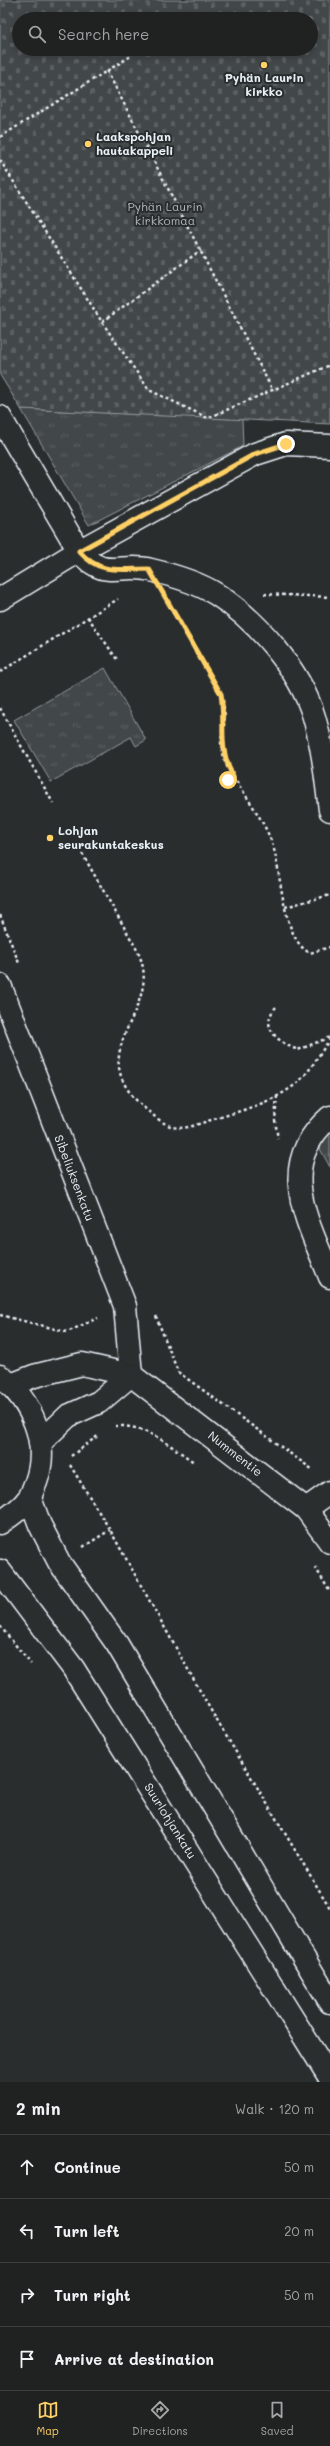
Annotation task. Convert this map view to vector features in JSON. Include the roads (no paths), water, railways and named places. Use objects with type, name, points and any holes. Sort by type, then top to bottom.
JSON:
[{"type":"main road","points":[[0,418],[79,551],[87,560],[100,568],[149,569],[179,578],[215,594],[250,620],[298,679],[314,716],[323,750],[330,810]]},
{"type":"main road","points":[[0,599],[79,551],[255,454],[286,444],[330,446]]},
{"type":"main road","name":"Sibeliuksenkatu","points":[[0,985],[125,1306],[131,1375]]},
{"type":"main road","points":[[330,1117],[316,1129],[304,1148],[299,1168],[304,1209],[330,1278]]},
{"type":"main road","name":"Nummentie","points":[[6,1380],[34,1376],[82,1364],[131,1375],[306,1509],[330,1542]]},
{"type":"main road","points":[[41,1442],[68,1416],[99,1402],[131,1375]]},
{"type":"main road","points":[[0,1523],[19,1510],[30,1498],[41,1468],[41,1442],[31,1411],[6,1380]]},
{"type":"main road","points":[[306,1509],[330,1492]]},
{"type":"main road","points":[[30,1498],[40,1525],[59,1562],[117,1644],[330,2002]]},
{"type":"main road","name":"Suurlohjankatu","points":[[0,1571],[73,1668],[330,2078]]},
{"type":"place","name":"Pyhän Laurin kirkko","points":[[264,65]]},
{"type":"place","name":"Laakspohjan hautakappeli","points":[[88,144]]},
{"type":"place","name":"Lohjan seurakuntakeskus","points":[[50,838]]},
{"type":"park label","name":"Pyhän Laurin kirkkomaa","points":[[165,214]]}]
